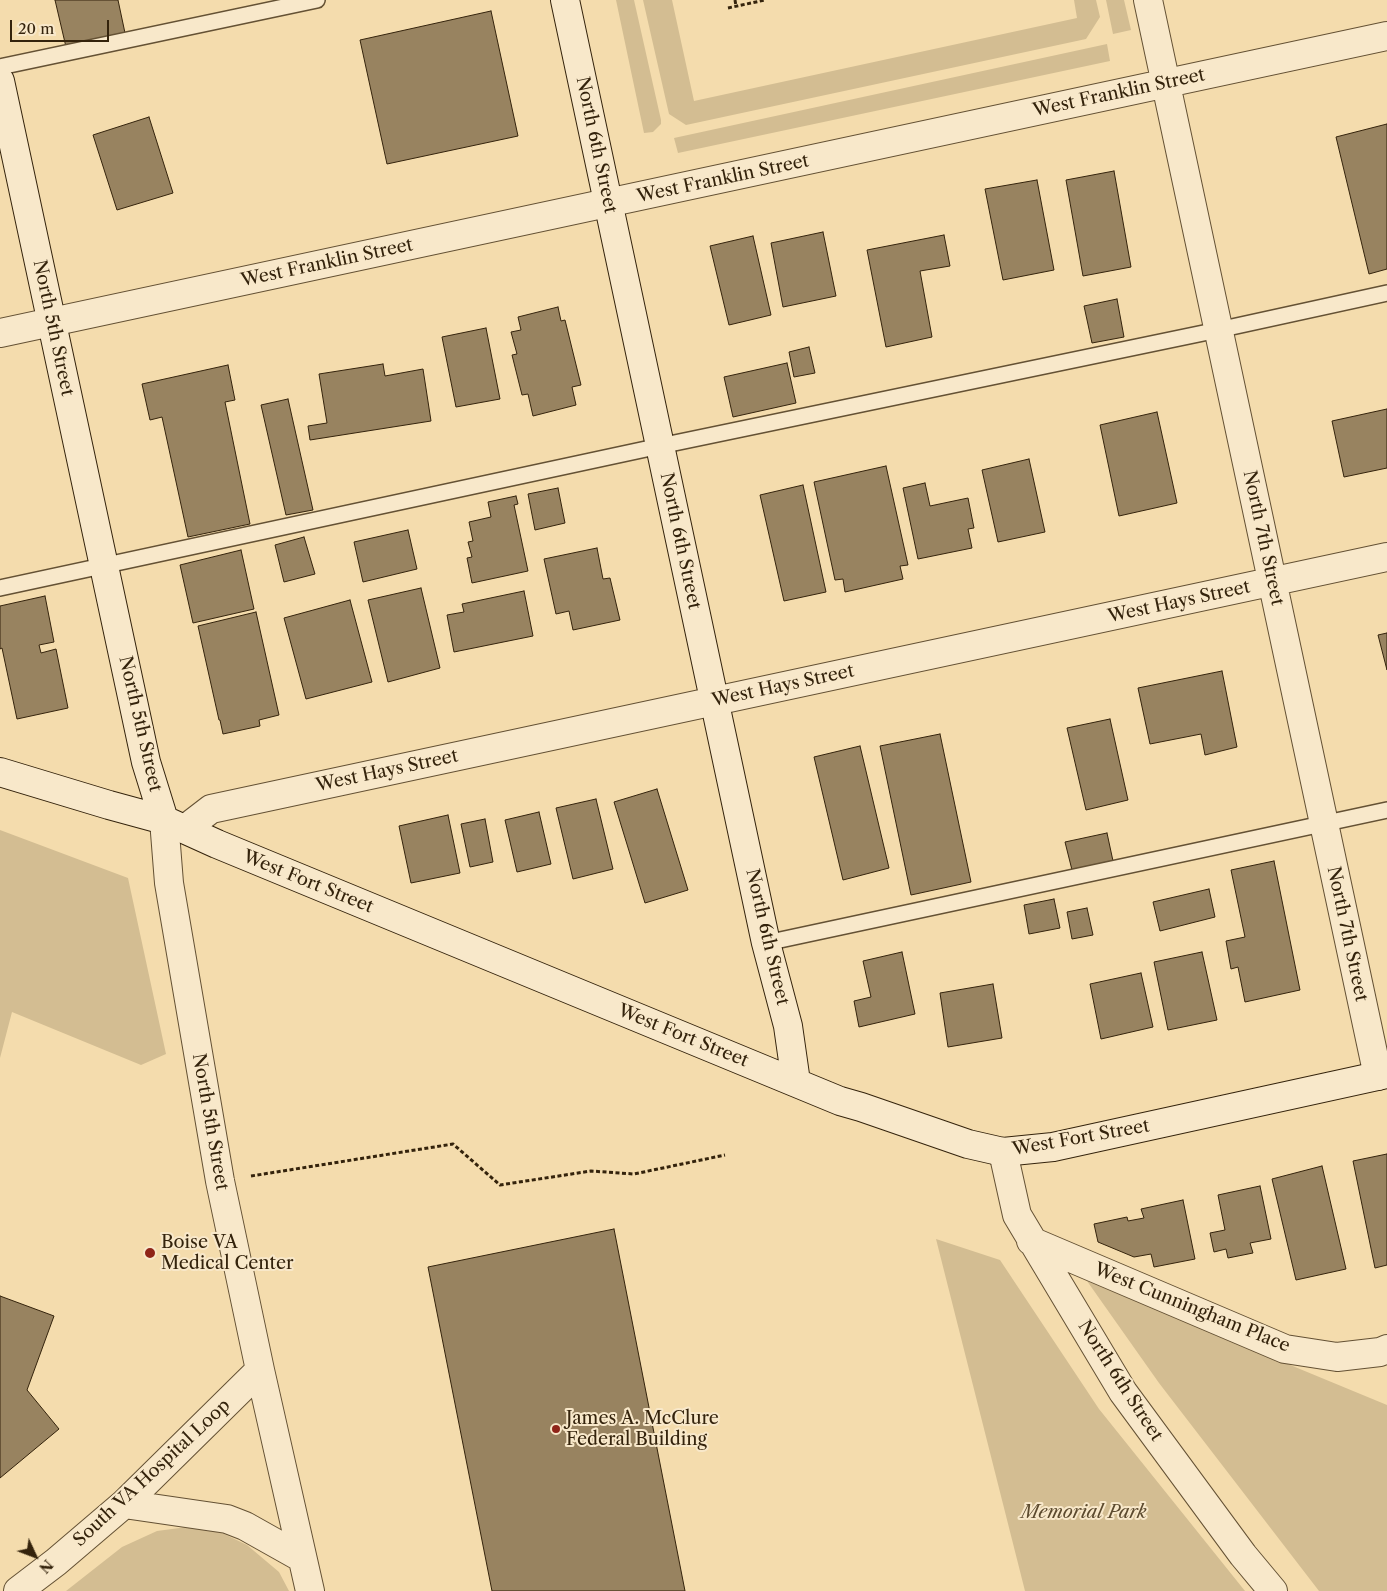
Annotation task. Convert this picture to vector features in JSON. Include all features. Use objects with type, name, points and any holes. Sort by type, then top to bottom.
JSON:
[{"type":"street","name":"North 6th Street","points":[[565,0],[766,943],[788,1026],[796,1082]]},
{"type":"street","name":"North 7th Street","points":[[1148,0],[1324,824],[1382,1076]]},
{"type":"street","name":"West Franklin Street","points":[[0,333],[1387,36]]},
{"type":"street","name":"North 5th Street","points":[[0,81],[146,762],[174,825],[169,883],[220,1181],[310,1591]]},
{"type":"street","name":"West Hays Street","points":[[174,825],[212,809],[1387,557]]},
{"type":"street","name":"West Fort Street","points":[[0,772],[174,825],[840,1101],[968,1144],[1003,1152],[1053,1147],[1382,1076]]},
{"type":"street","name":"North 6th Street","points":[[1003,1152],[1017,1214],[1031,1241],[1123,1392],[1243,1555],[1273,1591]]},
{"type":"street","name":"West Cunningham Place","points":[[1031,1241],[1285,1349],[1337,1357],[1380,1352],[1387,1349]]},
{"type":"street","name":"South VA Hospital Loop","points":[[18,1591],[56,1562],[124,1504],[260,1370]]},
{"type":"street","points":[[124,1504],[227,1518],[302,1558]]},
{"type":"lane","points":[[0,67],[317,0]]},
{"type":"lane","points":[[0,588],[660,446],[1387,293]]},
{"type":"lane","points":[[766,943],[1387,810]]},
{"type":"path","points":[[735,0],[736,6]]},
{"type":"path","points":[[728,8],[765,0]]},
{"type":"path","points":[[250,1177],[453,1144],[500,1185],[591,1171],[634,1174],[725,1155]]},
{"type":"green space","points":[[616,0],[634,0],[661,120],[661,124],[653,132],[644,133]]},
{"type":"green space","points":[[643,0],[672,0],[694,101],[1077,18],[1074,0],[1096,0],[1100,17],[1086,39],[686,125],[669,114]]},
{"type":"green space","points":[[1106,0],[1124,0],[1131,30],[1113,34]]},
{"type":"green space","points":[[1107,44],[1110,61],[678,153],[674,138]]},
{"type":"green space","points":[[0,830],[128,878],[166,1054],[141,1065],[12,1012],[0,1058]]},
{"type":"green space","name":"Memorial Park","points":[[936,1239],[1000,1260],[1099,1409],[1245,1591],[1025,1591]]},
{"type":"green space","points":[[1087,1281],[1387,1405],[1387,1591],[1319,1591],[1159,1383]]},
{"type":"green space","points":[[187,1527],[222,1533],[247,1545],[279,1572],[289,1591],[66,1591],[122,1547],[157,1531]]},
{"type":"building","points":[[55,0],[118,0],[125,33],[66,47]]},
{"type":"building","points":[[491,11],[518,136],[387,164],[360,40]]},
{"type":"building","points":[[149,117],[173,193],[117,210],[93,135]]},
{"type":"building","points":[[1387,124],[1387,269],[1369,274],[1336,137]]},
{"type":"building","points":[[1114,171],[1131,267],[1083,276],[1066,180]]},
{"type":"building","points":[[1037,180],[1054,270],[1003,280],[985,189]]},
{"type":"building","points":[[823,232],[836,296],[783,307],[771,243]]},
{"type":"building","points":[[944,235],[950,266],[920,271],[932,337],[886,347],[867,250]]},
{"type":"building","points":[[753,236],[771,315],[729,325],[710,246]]},
{"type":"building","points":[[1117,299],[1124,337],[1092,343],[1084,306]]},
{"type":"building","points":[[558,307],[561,321],[565,320],[581,385],[572,387],[576,405],[533,416],[528,394],[522,395],[512,355],[517,354],[511,332],[521,330],[518,317]]},
{"type":"building","points":[[486,328],[500,399],[456,407],[442,337]]},
{"type":"building","points":[[809,347],[815,373],[794,377],[789,352]]},
{"type":"building","points":[[787,363],[796,403],[733,417],[724,377]]},
{"type":"building","points":[[383,364],[385,376],[423,369],[431,421],[310,440],[308,426],[327,423],[319,374]]},
{"type":"building","points":[[228,365],[235,400],[225,402],[250,524],[188,537],[162,417],[150,420],[142,384]]},
{"type":"building","points":[[288,399],[313,510],[286,515],[261,405]]},
{"type":"building","points":[[1387,409],[1387,468],[1344,477],[1332,421]]},
{"type":"building","points":[[1157,412],[1177,503],[1119,516],[1100,425]]},
{"type":"building","points":[[1029,459],[1045,532],[998,542],[982,470]]},
{"type":"building","points":[[886,466],[908,565],[900,566],[903,579],[845,592],[843,579],[835,580],[814,482]]},
{"type":"building","points":[[925,483],[930,506],[968,498],[974,528],[968,529],[972,548],[918,559],[903,488]]},
{"type":"building","points":[[803,485],[826,592],[784,601],[760,495]]},
{"type":"building","points":[[558,488],[565,523],[535,530],[528,494]]},
{"type":"building","points":[[516,496],[518,504],[514,505],[528,571],[472,583],[467,558],[472,557],[468,542],[473,541],[469,522],[491,517],[488,502]]},
{"type":"building","points":[[408,530],[417,569],[363,582],[354,542]]},
{"type":"building","points":[[304,537],[315,574],[284,582],[275,545]]},
{"type":"building","points":[[597,548],[603,579],[610,578],[620,620],[573,630],[569,611],[556,614],[544,559]]},
{"type":"building","points":[[241,550],[254,609],[193,623],[180,565]]},
{"type":"building","points":[[421,588],[440,668],[388,682],[368,600]]},
{"type":"building","points":[[524,591],[533,636],[454,652],[447,615],[464,612],[462,604]]},
{"type":"building","points":[[45,596],[54,642],[39,645],[41,653],[56,649],[68,708],[17,719],[2,648],[0,649],[0,606]]},
{"type":"building","points":[[350,600],[372,682],[306,699],[284,618]]},
{"type":"building","points":[[256,612],[279,715],[259,720],[260,726],[223,734],[198,626]]},
{"type":"building","points":[[1387,633],[1387,670],[1378,635]]},
{"type":"building","points":[[1222,671],[1237,747],[1205,755],[1201,734],[1150,744],[1138,688]]},
{"type":"building","points":[[1110,719],[1128,800],[1086,810],[1067,728]]},
{"type":"building","points":[[940,734],[971,882],[911,895],[880,746]]},
{"type":"building","points":[[860,746],[889,868],[843,880],[814,757]]},
{"type":"building","points":[[657,789],[688,890],[645,903],[614,802]]},
{"type":"building","points":[[596,799],[613,869],[573,879],[556,808]]},
{"type":"building","points":[[539,812],[551,864],[517,872],[505,820]]},
{"type":"building","points":[[448,815],[460,873],[411,883],[399,826]]},
{"type":"building","points":[[485,819],[493,862],[470,867],[461,824]]},
{"type":"building","points":[[1107,833],[1113,861],[1072,870],[1065,842]]},
{"type":"building","points":[[1274,861],[1300,990],[1245,1002],[1238,967],[1231,969],[1226,941],[1245,937],[1231,870]]},
{"type":"building","points":[[1209,889],[1215,917],[1160,931],[1153,902]]},
{"type":"building","points":[[1054,899],[1060,928],[1029,934],[1024,905]]},
{"type":"building","points":[[1087,908],[1093,935],[1072,939],[1067,912]]},
{"type":"building","points":[[902,952],[915,1014],[859,1027],[854,1001],[871,997],[863,961]]},
{"type":"building","points":[[1202,952],[1217,1020],[1168,1030],[1154,962]]},
{"type":"building","points":[[1141,973],[1153,1027],[1101,1039],[1090,984]]},
{"type":"building","points":[[993,984],[1002,1038],[948,1047],[940,993]]},
{"type":"building","points":[[1387,1154],[1387,1265],[1375,1268],[1353,1161]]},
{"type":"building","points":[[1322,1166],[1346,1269],[1296,1280],[1272,1179]]},
{"type":"building","points":[[1260,1186],[1271,1239],[1250,1243],[1253,1253],[1228,1258],[1226,1249],[1214,1252],[1210,1233],[1225,1230],[1218,1195]]},
{"type":"building","points":[[1183,1200],[1195,1259],[1154,1267],[1151,1254],[1134,1257],[1098,1242],[1094,1224],[1127,1217],[1128,1221],[1144,1218],[1141,1209]]},
{"type":"building","name":"James A. McClure Federal Building","points":[[614,1229],[685,1591],[492,1591],[428,1267]]},
{"type":"building","points":[[0,1296],[54,1316],[27,1390],[59,1429],[0,1478]]},
{"type":"place","name":"Boise VA Medical Center","points":[[150,1253]]},
{"type":"place","name":"James A. McClure Federal Building","points":[[556,1429]]}]
